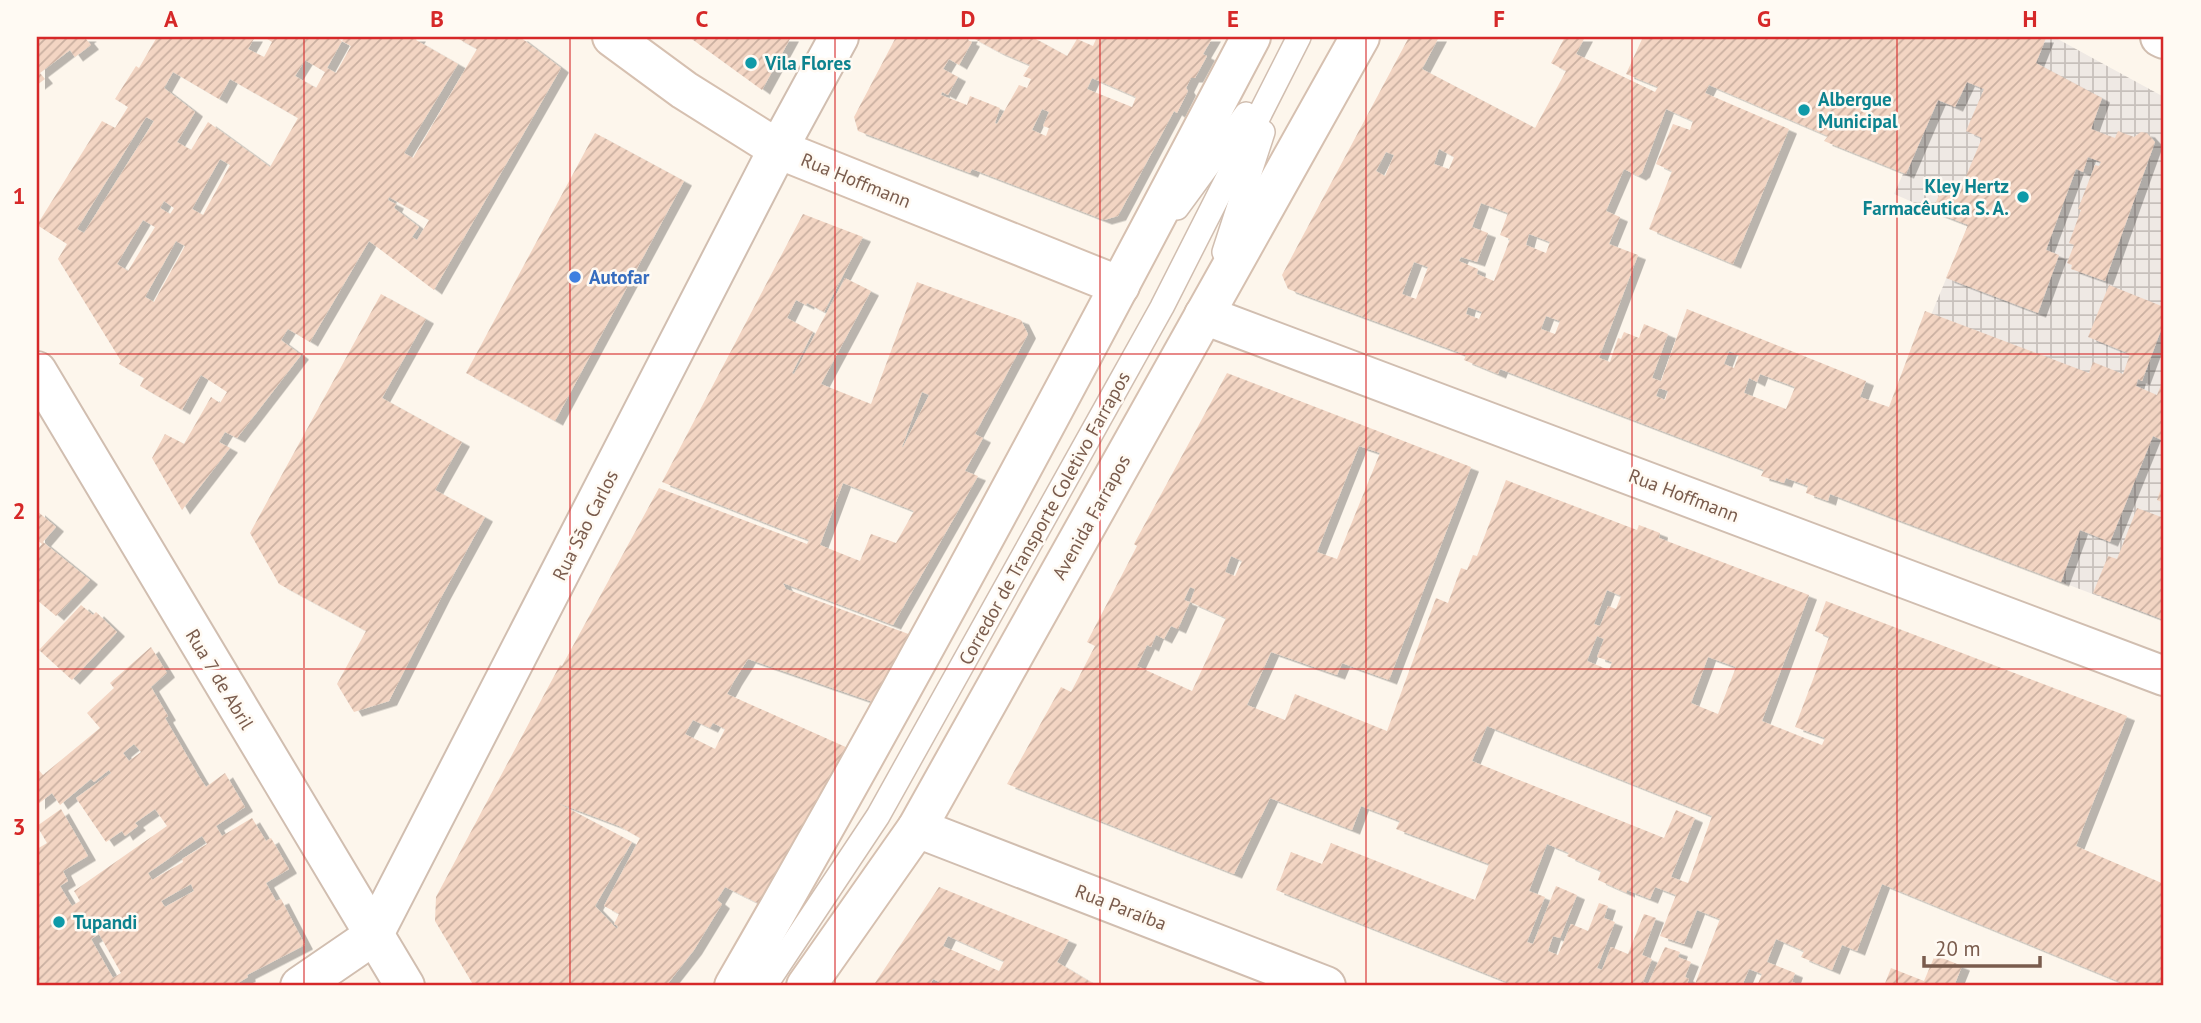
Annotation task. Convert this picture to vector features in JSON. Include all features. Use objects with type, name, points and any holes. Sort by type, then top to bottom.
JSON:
[{"type":"street","name":"Rua Hoffmann","points":[[612,37],[684,90],[778,149],[1120,286]]},
{"type":"street","name":"Rua São Carlos","points":[[300,986],[373,936],[778,149],[839,37]]},
{"type":"street","points":[[733,986],[842,800],[1120,286],[1251,37]]},
{"type":"street","name":"Avenida Farrapos","points":[[806,986],[917,828],[1360,37]]},
{"type":"street","name":"Rua Hoffmann","points":[[1204,315],[2164,676]]},
{"type":"street","name":"Rua 7 de Abril","points":[[37,371],[405,986]]},
{"type":"street","name":"Rua Paraíba","points":[[917,828],[1326,986]]},
{"type":"lane","name":"Corredor de Transporte Coletivo Farrapos","points":[[765,986],[891,791],[1162,307],[1299,37]]},
{"type":"lane","points":[[1120,286],[1285,61]]},
{"type":"lane","points":[[1204,315],[1285,61]]},
{"type":"shaded area","name":"Kley Hertz Farmacêutica S. A.","points":[[1965,37],[2054,37],[2164,97],[2164,621],[1853,503],[1968,226],[1894,194]]},
{"type":"building","points":[[37,37],[89,37],[86,39],[91,45],[75,57],[70,50],[40,73],[45,79],[37,85]]},
{"type":"building","points":[[157,37],[255,37],[248,49],[264,57],[272,42],[264,37],[335,37],[342,41],[345,37],[418,37],[416,40],[458,64],[404,153],[413,158],[477,49],[455,37],[520,37],[561,68],[434,290],[369,241],[310,342],[288,329],[281,340],[301,355],[237,438],[225,432],[219,442],[230,448],[182,510],[152,458],[165,434],[184,444],[211,397],[220,403],[227,392],[201,375],[182,410],[140,386],[144,378],[119,364],[121,361],[58,259],[67,244],[37,225],[102,121],[115,128],[128,107],[115,99],[136,66],[139,68]],"holes":[[[342,41],[351,46],[336,73],[327,68]],[[305,60],[325,72],[316,88],[295,76]],[[173,72],[219,99],[230,79],[298,118],[270,167],[208,122],[191,150],[177,142],[195,112],[164,88]],[[146,117],[154,121],[84,233],[77,229]],[[220,159],[230,165],[203,215],[192,209]],[[389,197],[429,220],[417,240],[412,237],[419,227],[394,208],[396,204],[388,200]],[[164,201],[174,208],[170,214],[160,208]],[[143,220],[155,227],[128,271],[117,264]],[[176,241],[185,246],[154,302],[145,297]]]},
{"type":"building","name":"Vila Flores","points":[[689,37],[791,37],[762,90]]},
{"type":"building","points":[[896,37],[970,37],[968,40],[972,42],[959,65],[949,59],[943,69],[958,77],[948,95],[942,92],[941,95],[967,105],[970,96],[1000,108],[995,123],[997,124],[1019,85],[1027,88],[1031,79],[1023,76],[1030,65],[971,37],[1032,37],[1067,56],[1077,39],[1093,46],[1097,37],[1213,37],[1203,54],[1207,56],[1195,78],[1191,78],[1177,113],[1174,111],[1118,216],[1104,220],[972,169],[970,173],[858,131],[854,117]],"holes":[[[1092,78],[1136,97],[1132,107],[1087,89]],[[1042,109],[1049,112],[1043,126],[1049,128],[1046,136],[1032,130]]]},
{"type":"building","points":[[1409,37],[1439,37],[1422,69],[1535,128],[1566,71],[1551,63],[1565,37],[1585,37],[1576,54],[1655,92],[1658,87],[1626,74],[1643,37],[2046,38],[2036,63],[2102,98],[2091,129],[2115,138],[2118,131],[2134,137],[2141,132],[2147,133],[2155,142],[2105,281],[2071,269],[2072,265],[2067,263],[2074,245],[2069,243],[2081,210],[2078,209],[2095,165],[2099,166],[2101,162],[2088,157],[2083,172],[2076,169],[2046,250],[2059,255],[2038,313],[1946,278],[1968,225],[1932,211],[1943,186],[1959,193],[1982,138],[1966,131],[1984,89],[1967,82],[1955,107],[1938,100],[1906,174],[1824,141],[1828,136],[1709,85],[1705,93],[1789,129],[1733,264],[1649,229],[1672,171],[1656,164],[1673,124],[1690,130],[1693,121],[1666,109],[1642,173],[1638,176],[1624,169],[1606,211],[1620,217],[1609,244],[1638,255],[1599,358],[1610,362],[1618,338],[1621,339],[1624,332],[1639,338],[1644,324],[1668,334],[1652,378],[1661,381],[1687,309],[1866,381],[1860,397],[1889,407],[1925,311],[2089,373],[2093,362],[2123,374],[2130,354],[2088,337],[2109,285],[2164,307],[2164,322],[2142,381],[2138,379],[2136,386],[2157,395],[2164,377],[2164,441],[2153,436],[2110,542],[2080,530],[2061,582],[1830,494],[1828,501],[1806,493],[1808,486],[1786,478],[1784,483],[1761,476],[1764,470],[1500,369],[1498,374],[1464,360],[1466,355],[1288,289],[1282,275]],"holes":[[[1439,149],[1454,157],[1449,169],[1434,164]],[[1386,152],[1394,155],[1385,176],[1376,171]],[[1481,203],[1508,213],[1500,235],[1510,239],[1494,281],[1477,274],[1478,269],[1459,261],[1461,257],[1477,262],[1488,233],[1472,227]],[[1529,234],[1550,242],[1546,253],[1526,245]],[[1414,262],[1428,267],[1416,299],[1402,294]],[[1468,307],[1482,312],[1479,319],[1466,314]],[[1546,316],[1560,321],[1555,334],[1541,329]],[[1729,351],[1739,355],[1734,368],[1724,364]],[[1760,374],[1795,387],[1786,409],[1744,393],[1749,378],[1757,382]],[[1659,388],[1668,391],[1665,400],[1656,396]]]},
{"type":"building","name":"Autofar","points":[[595,133],[684,181],[555,421],[466,373]]},
{"type":"building","points":[[803,214],[863,237],[824,312],[796,300],[787,318],[813,332],[792,373],[794,374],[845,278],[871,291],[821,384],[871,404],[917,282],[1021,320],[1028,334],[975,434],[983,438],[965,471],[978,476],[893,625],[783,583],[786,589],[914,636],[873,702],[748,659],[727,694],[859,753],[768,908],[725,887],[717,900],[722,904],[694,950],[666,986],[474,986],[435,921],[436,897],[560,665],[562,666],[659,488],[807,544],[809,540],[662,482]],"holes":[[[922,392],[929,395],[903,447]],[[843,483],[914,511],[896,543],[871,534],[860,561],[820,545]],[[693,720],[710,728],[713,723],[725,729],[715,749],[685,734]],[[558,803],[619,826],[640,838],[604,906],[619,914],[614,924],[618,926],[617,929],[595,906],[632,842]]]},
{"type":"building","points":[[381,294],[426,319],[382,398],[462,442],[435,490],[485,517],[389,701],[354,712],[337,684],[366,631],[279,584],[250,533]]},
{"type":"building","points":[[1227,373],[1471,467],[1389,680],[1342,663],[1337,675],[1271,652],[1247,705],[1285,720],[1295,694],[1387,731],[1436,598],[1448,603],[1461,568],[1467,570],[1473,555],[1477,556],[1506,480],[1637,530],[1639,525],[1660,533],[1659,538],[1809,595],[1762,721],[1822,745],[1825,738],[1795,727],[1829,637],[1815,631],[1826,601],[2127,716],[2076,846],[2164,884],[2164,986],[2130,986],[1882,884],[1857,951],[1842,945],[1832,970],[1801,957],[1804,951],[1776,939],[1767,962],[1795,973],[1792,982],[1803,986],[1757,986],[1762,974],[1749,969],[1742,986],[1701,986],[1695,984],[1720,919],[1697,910],[1684,944],[1660,936],[1676,895],[1655,887],[1650,899],[1627,890],[1627,893],[1598,880],[1601,871],[1547,844],[1529,891],[1545,897],[1527,942],[1533,944],[1556,886],[1577,895],[1560,938],[1553,936],[1548,951],[1558,955],[1571,924],[1588,931],[1599,903],[1608,906],[1604,918],[1615,922],[1597,968],[1602,970],[1611,947],[1628,954],[1644,914],[1656,918],[1642,955],[1652,959],[1643,982],[1648,984],[1665,947],[1680,952],[1678,957],[1691,962],[1685,977],[1689,979],[1686,986],[1517,986],[1276,890],[1291,852],[1322,864],[1331,843],[1475,900],[1489,864],[1396,829],[1400,821],[1361,806],[1352,830],[1270,798],[1234,874],[1007,784],[1061,687],[1071,692],[1095,646],[1087,642],[1137,546],[1134,544]],"holes":[[[1359,446],[1380,453],[1337,559],[1317,552]],[[1231,556],[1242,561],[1235,576],[1225,572]],[[1190,587],[1195,589],[1190,602],[1184,600]],[[1607,590],[1621,596],[1616,609],[1608,606],[1600,626],[1594,624]],[[1190,602],[1226,618],[1192,691],[1137,666],[1147,645],[1151,647],[1156,635],[1164,639],[1171,626],[1178,629]],[[1597,636],[1604,639],[1597,657],[1612,662],[1609,670],[1587,661]],[[1708,657],[1736,667],[1718,714],[1691,703]],[[1487,726],[1712,816],[1688,883],[1671,877],[1695,818],[1676,810],[1664,838],[1472,761]]]},
{"type":"building","points":[[2164,480],[2164,503],[2157,500]]},
{"type":"building","points":[[2137,508],[2164,518],[2164,620],[2093,593],[2108,556],[2117,559]]},
{"type":"building","points":[[37,511],[56,527],[43,542],[90,580],[56,616],[37,600],[37,550],[42,544],[37,540]]},
{"type":"building","points":[[81,605],[93,615],[96,612],[117,632],[72,680],[39,650]]},
{"type":"building","points":[[151,647],[167,673],[151,687],[168,716],[165,718],[200,778],[206,787],[225,773],[245,807],[216,826],[222,836],[252,818],[266,841],[271,838],[289,869],[266,883],[276,901],[281,899],[305,945],[247,975],[248,977],[233,986],[37,986],[37,849],[47,843],[37,826],[61,809],[88,856],[63,871],[68,881],[60,886],[72,906],[80,901],[74,891],[167,826],[155,809],[135,823],[138,826],[125,836],[122,831],[106,842],[76,798],[111,773],[109,770],[94,782],[91,779],[60,805],[52,793],[37,805],[37,768],[43,775],[100,728],[87,713],[114,688],[110,683]],"holes":[[[134,744],[141,752],[129,761],[123,753]],[[202,836],[207,844],[152,880],[148,873]],[[191,884],[194,891],[165,907],[161,901]],[[99,934],[121,973],[113,978],[91,939]]]},
{"type":"building","points":[[939,887],[1069,940],[1057,962],[1097,986],[948,986],[933,979],[931,983],[937,986],[873,986]],"holes":[[[948,936],[1004,961],[999,971],[943,946]]]},
{"type":"building","points":[[1935,955],[1962,966],[1954,986],[1884,986],[1891,968],[1924,981]]},
{"type":"place","name":"Vila Flores","points":[[751,63]]},
{"type":"place","name":"Albergue Municipal","points":[[1804,110]]},
{"type":"place","name":"Kley Hertz Farmacêutica S. A.","points":[[2023,197]]},
{"type":"place","name":"Autofar","points":[[575,277]]},
{"type":"place","name":"Tupandi","points":[[59,922]]}]
